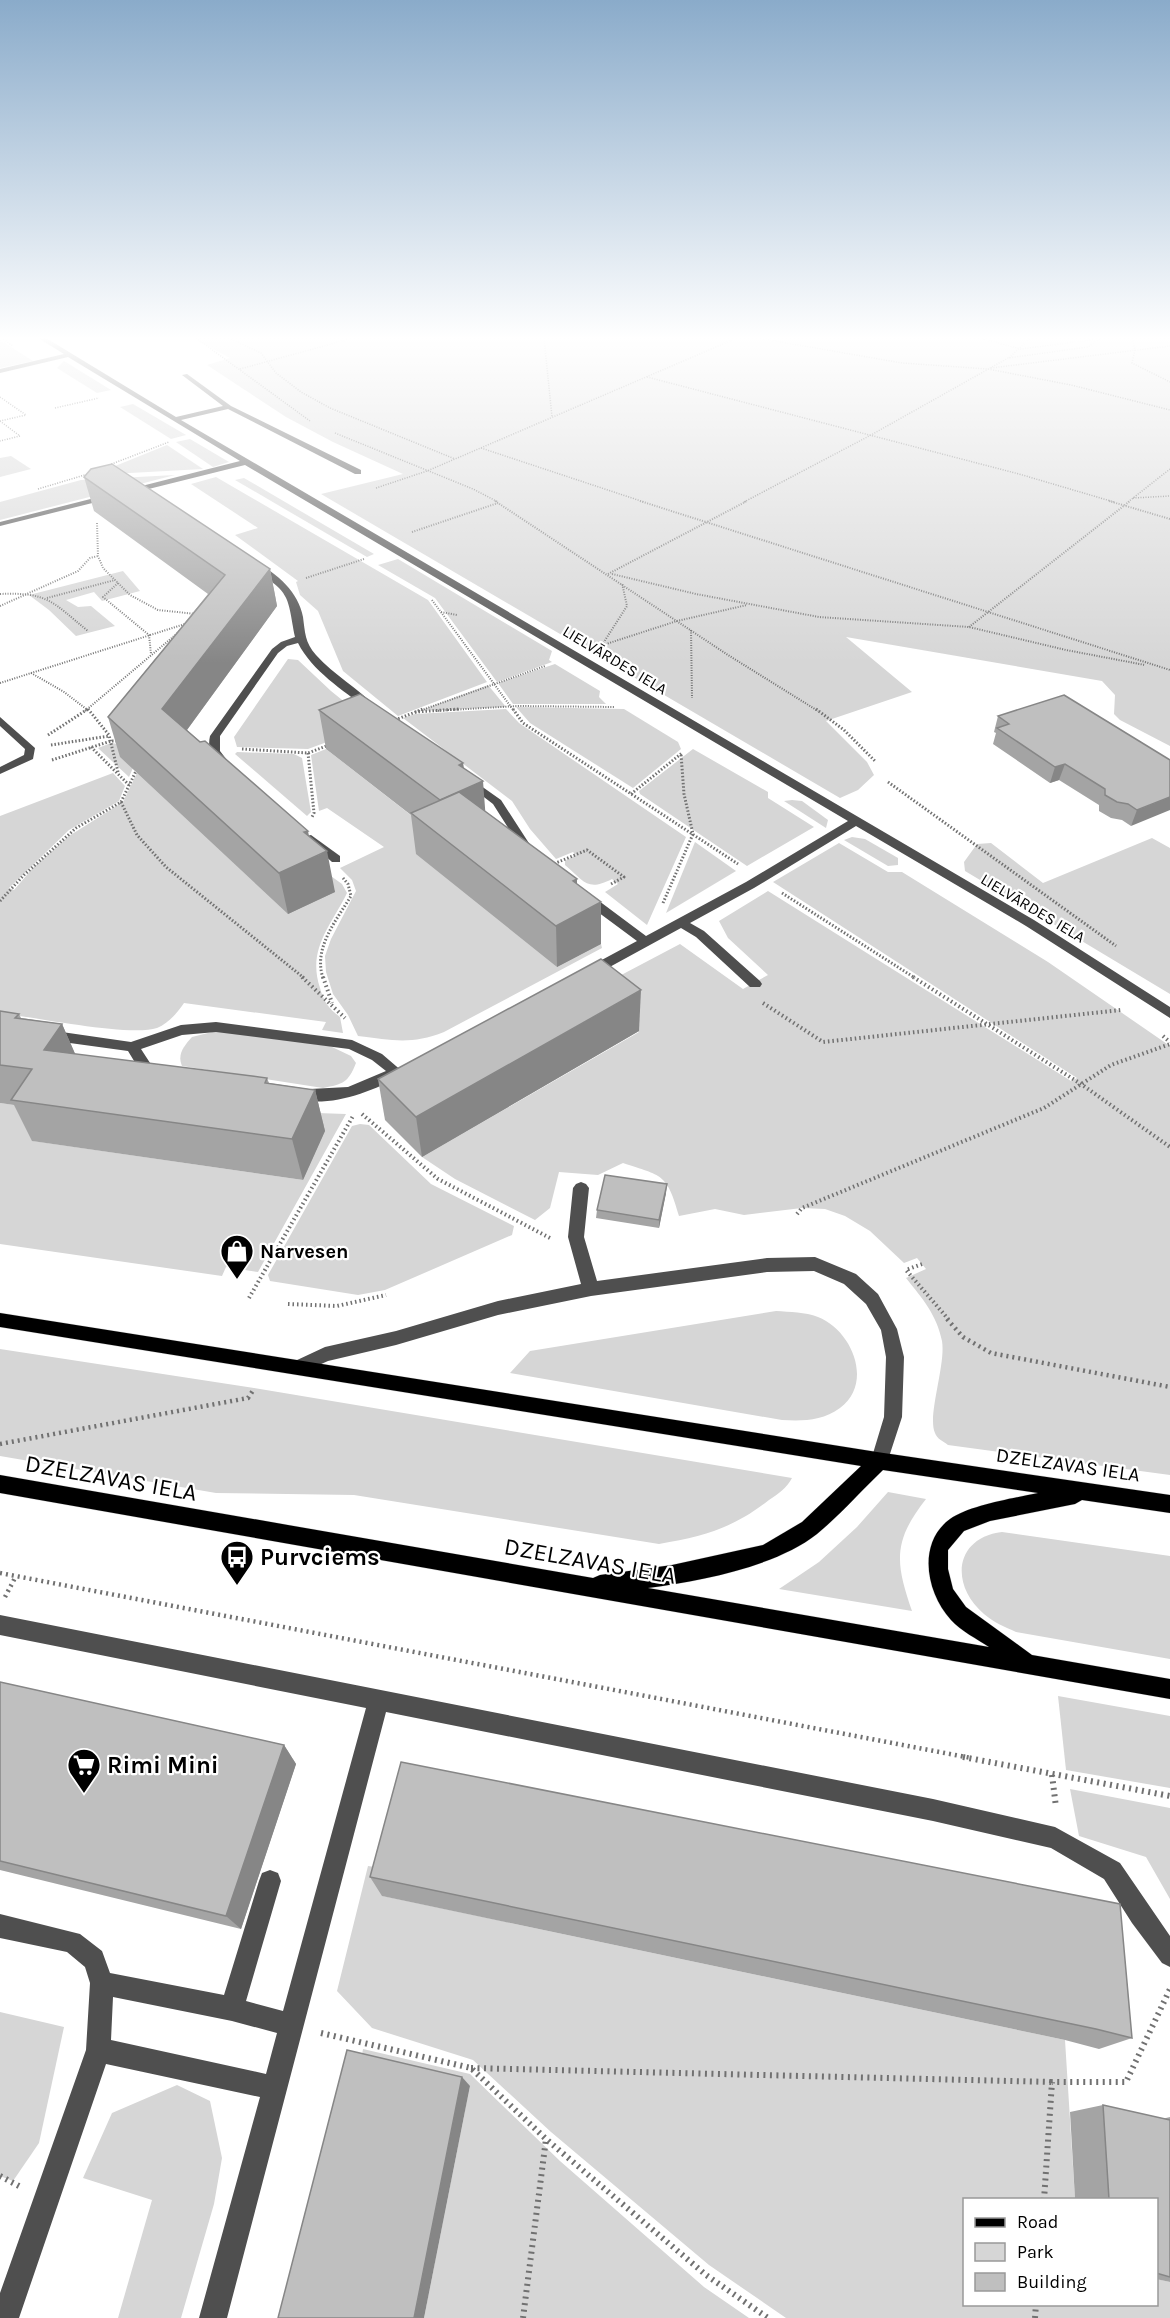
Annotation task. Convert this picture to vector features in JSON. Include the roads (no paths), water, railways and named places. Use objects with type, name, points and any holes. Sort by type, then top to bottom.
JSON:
[{"type":"main road","name":"DZELZAVAS IELA","points":[[0,1320],[1170,1504]]},
{"type":"main road","points":[[585,1587],[672,1575],[766,1553],[809,1528],[880,1460]]},
{"type":"main road","name":"DZELZAVAS IELA","points":[[0,1484],[1170,1689]]},
{"type":"main road","points":[[1029,1664],[959,1614],[944,1593],[938,1569],[939,1547],[957,1525],[989,1512],[1088,1492]]},
{"type":"street","name":"LIELVĀRDES IELA","points":[[220,446],[1030,923],[1170,1013]]},
{"type":"street","points":[[306,446],[357,472]]},
{"type":"street","points":[[0,524],[246,462]]},
{"type":"street","points":[[145,487],[160,497]]},
{"type":"street","points":[[243,558],[283,585],[296,606],[300,639],[307,650],[329,674],[390,721]]},
{"type":"street","points":[[230,769],[214,752],[212,747],[214,736],[275,651],[284,644],[300,639]]},
{"type":"street","points":[[0,720],[30,748],[29,757],[0,771]]},
{"type":"street","points":[[462,775],[497,802],[526,850],[546,867]]},
{"type":"street","points":[[574,980],[682,923],[856,820]]},
{"type":"street","points":[[301,829],[336,859]]},
{"type":"street","points":[[582,895],[647,942]]},
{"type":"street","points":[[682,923],[700,934],[755,984]]},
{"type":"street","points":[[33,1033],[132,1047],[181,1030],[216,1027],[352,1045],[402,1069],[376,1084],[355,1092],[309,1095],[278,1092]]},
{"type":"street","points":[[132,1047],[147,1070],[172,1077]]},
{"type":"street","points":[[581,1188],[576,1237],[591,1289]]},
{"type":"street","points":[[301,1366],[326,1354],[396,1338],[498,1308],[591,1289],[767,1265],[815,1264],[850,1279],[872,1299],[889,1329],[895,1357],[893,1417],[880,1460]]},
{"type":"street","points":[[0,1625],[378,1702],[933,1810],[1055,1838],[1112,1870],[1140,1915],[1170,1955]]},
{"type":"street","points":[[213,2318],[378,1702]]},
{"type":"street","points":[[232,2008],[270,1881]]},
{"type":"street","points":[[0,1926],[72,1942],[94,1959],[102,1983],[98,2050],[5,2318]]},
{"type":"street","points":[[102,1983],[232,2008],[292,2025]]},
{"type":"street","points":[[98,2050],[275,2088]]},
{"type":"place","name":"Narvesen","points":[[237,1280]]},
{"type":"place","name":"Purvciems","points":[[237,1586]]},
{"type":"place","name":"Rimi Mini","points":[[84,1794]]}]
